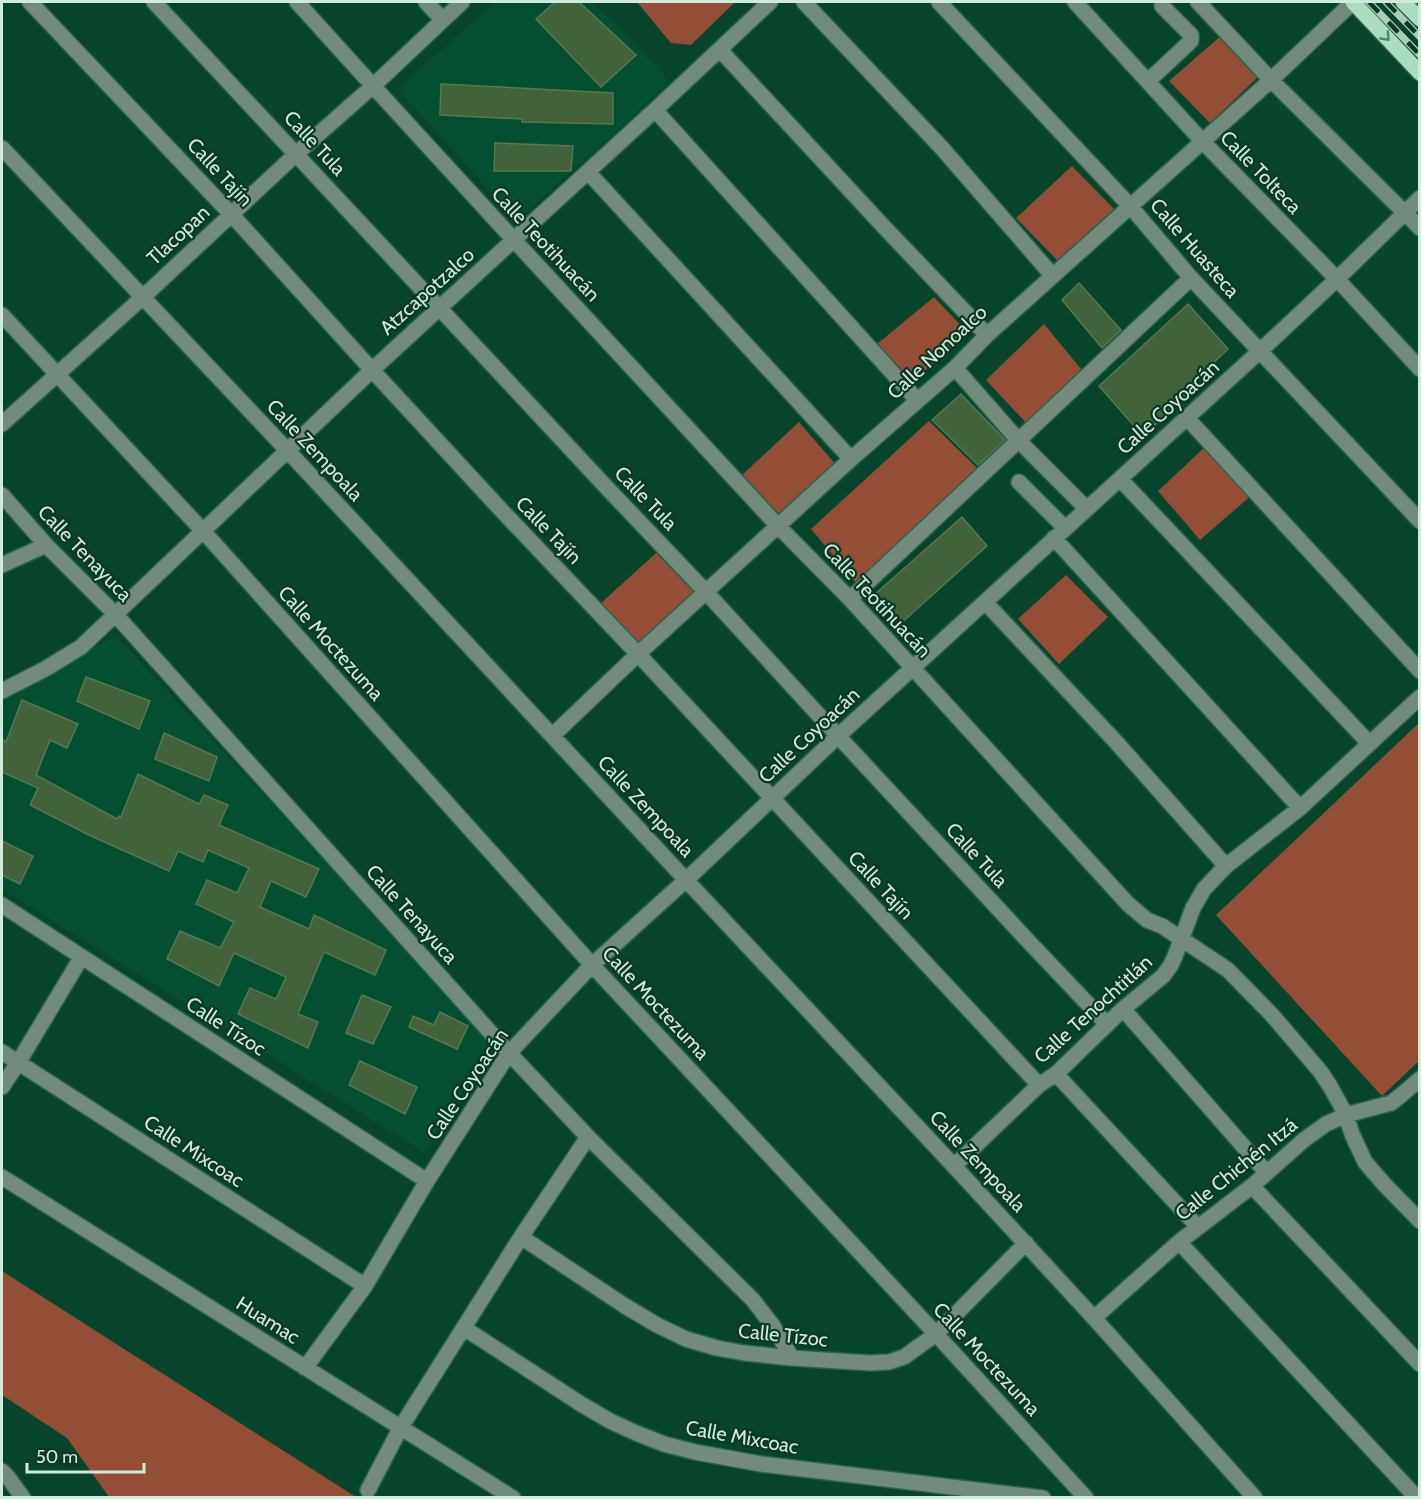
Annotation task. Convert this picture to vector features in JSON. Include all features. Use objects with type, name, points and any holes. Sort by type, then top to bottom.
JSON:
[{"type":"main road","points":[[1353,2],[1419,73]]},
{"type":"main road","points":[[1403,2],[1419,19]]},
{"type":"street","name":"Calle Tajín","points":[[30,2],[231,214],[504,513],[1040,1085]]},
{"type":"street","name":"Calle Tula","points":[[154,2],[1107,1024]]},
{"type":"street","name":"Calle Teotihuacán","points":[[297,2],[778,526],[850,599],[1128,904],[1147,920],[1162,926],[1228,970],[1272,1015],[1320,1071],[1346,1115],[1365,1162],[1419,1221]]},
{"type":"street","points":[[426,2],[442,19]]},
{"type":"street","name":"Tlacopan","points":[[2,424],[462,2]]},
{"type":"street","name":"Atzcapotzalco","points":[[2,691],[81,647],[439,307],[770,2]]},
{"type":"street","points":[[804,2],[940,147],[1052,274]]},
{"type":"street","name":"Calle Huasteca","points":[[939,2],[1131,207],[1191,278],[1419,521]]},
{"type":"street","name":"Calle Tolteca","points":[[1075,2],[1203,142],[1337,279],[1419,369]]},
{"type":"street","name":"Calle Nonoalco","points":[[553,735],[850,459],[955,368],[1052,274],[1203,142],[1353,2]]},
{"type":"street","points":[[1180,24],[1199,3],[1271,80],[1419,228]]},
{"type":"street","points":[[1148,81],[1191,41],[1191,35],[1162,6]]},
{"type":"street","points":[[720,50],[987,335]]},
{"type":"street","points":[[655,110],[917,400]]},
{"type":"street","name":"Calle Zempoala","points":[[2,147],[1026,1243],[1255,1497]]},
{"type":"street","points":[[588,172],[850,459]]},
{"type":"street","name":"Calle Coyoacán","points":[[305,1368],[365,1286],[427,1181],[509,1053],[591,965],[1260,351],[1419,198]]},
{"type":"street","points":[[850,599],[1191,278]]},
{"type":"street","name":"Calle Moctezuma","points":[[2,315],[203,531],[591,965],[1086,1497]]},
{"type":"street","points":[[955,368],[1019,441],[1087,509]]},
{"type":"street","points":[[1187,418],[1419,671]]},
{"type":"street","points":[[1119,479],[1369,743]]},
{"type":"street","points":[[1019,482],[1060,533],[1300,808]]},
{"type":"street","name":"Calle Tenayuca","points":[[2,495],[46,545],[115,614],[509,1053],[588,1137],[753,1300],[773,1326],[792,1358]]},
{"type":"street","points":[[2,565],[46,545]]},
{"type":"street","points":[[985,602],[1116,742],[1226,866]]},
{"type":"street","name":"Calle Tenochtitlán","points":[[954,1166],[1040,1085],[1056,1074],[1123,1009],[1163,976],[1172,965],[1193,908],[1204,889],[1226,866],[1300,808],[1419,697]]},
{"type":"street","name":"Calle Tízoc","points":[[2,905],[427,1181]]},
{"type":"street","points":[[2,1087],[81,958]]},
{"type":"street","points":[[1123,1009],[1266,1172]]},
{"type":"street","name":"Calle Mixcoac","points":[[2,1052],[365,1286]]},
{"type":"street","points":[[1056,1074],[1198,1227]]},
{"type":"street","name":"Calle Chichén Itzá","points":[[1094,1318],[1179,1242],[1252,1186],[1305,1138],[1326,1124],[1346,1115],[1391,1103],[1419,1080]]},
{"type":"street","points":[[368,1490],[401,1427],[521,1237],[588,1137]]},
{"type":"street","name":"Huamac","points":[[2,1177],[513,1497]]},
{"type":"street","points":[[1252,1186],[1419,1364]]},
{"type":"street","name":"Calle Tízoc","points":[[521,1237],[625,1306],[686,1339],[744,1353],[871,1363],[889,1362],[904,1357],[936,1334],[1026,1243]]},
{"type":"street","points":[[1179,1242],[1417,1497]]},
{"type":"street","name":"Calle Mixcoac","points":[[465,1328],[591,1410],[610,1421],[664,1444],[761,1464],[1042,1497]]},
{"type":"street","points":[[2,1471],[23,1497]]},
{"type":"shaded area","points":[[496,2],[594,2],[670,82],[517,221],[398,89]]},
{"type":"shaded area","points":[[637,2],[735,2],[691,45],[671,43]]},
{"type":"shaded area","points":[[1222,35],[1260,75],[1210,123],[1169,81]]},
{"type":"shaded area","points":[[1072,166],[1116,211],[1058,261],[1016,218]]},
{"type":"shaded area","points":[[934,297],[968,333],[913,381],[877,344]]},
{"type":"shaded area","points":[[1044,324],[1086,375],[1030,427],[986,380]]},
{"type":"shaded area","points":[[929,421],[980,471],[856,583],[811,529]]},
{"type":"shaded area","points":[[799,422],[837,466],[782,517],[742,475]]},
{"type":"shaded area","points":[[1207,445],[1253,494],[1200,540],[1158,491]]},
{"type":"shaded area","points":[[656,553],[699,597],[642,648],[600,604]]},
{"type":"shaded area","points":[[1066,575],[1108,617],[1059,664],[1018,619]]},
{"type":"shaded area","points":[[116,636],[493,1042],[424,1152],[2,889],[2,697]]},
{"type":"shaded area","points":[[1419,723],[1419,1061],[1382,1096],[1216,915]]},
{"type":"shaded area","points":[[2,1271],[356,1497],[109,1497],[67,1438],[2,1395]]},
{"type":"building","points":[[555,2],[579,2],[636,55],[601,87],[536,19]]},
{"type":"building","points":[[441,84],[613,93],[613,124],[522,122],[522,119],[440,115]]},
{"type":"building","points":[[495,143],[573,146],[571,171],[494,171]]},
{"type":"building","points":[[1079,283],[1121,330],[1102,348],[1062,300]]},
{"type":"building","points":[[1188,304],[1228,349],[1203,373],[1183,399],[1143,436],[1099,386]]},
{"type":"building","points":[[961,394],[1005,440],[978,465],[932,420]]},
{"type":"building","points":[[962,517],[987,546],[899,625],[874,595]]},
{"type":"building","points":[[86,677],[150,701],[139,729],[77,701]]},
{"type":"building","points":[[22,700],[78,724],[67,748],[50,740],[36,775],[117,819],[121,817],[138,774],[199,804],[204,795],[228,805],[219,825],[319,869],[306,897],[271,881],[260,907],[309,929],[314,915],[386,950],[375,975],[324,952],[298,1014],[318,1022],[308,1048],[238,1014],[250,988],[276,999],[286,977],[234,953],[219,986],[167,959],[180,931],[220,948],[234,922],[196,904],[207,880],[237,893],[249,868],[208,850],[203,862],[178,851],[169,871],[30,805],[38,788],[2,772],[2,739],[6,742]]},
{"type":"building","points":[[164,733],[217,757],[209,781],[155,759]]},
{"type":"building","points":[[2,841],[33,856],[20,884],[2,875]]},
{"type":"building","points":[[362,995],[391,1007],[373,1044],[346,1033]]},
{"type":"building","points":[[440,1012],[468,1026],[457,1049],[409,1027],[413,1016],[434,1025]]},
{"type":"building","points":[[360,1061],[417,1087],[405,1114],[349,1085]]},
{"type":"railway","points":[[1369,2],[1420,55]]},
{"type":"railway","points":[[1386,2],[1420,37]]}]
